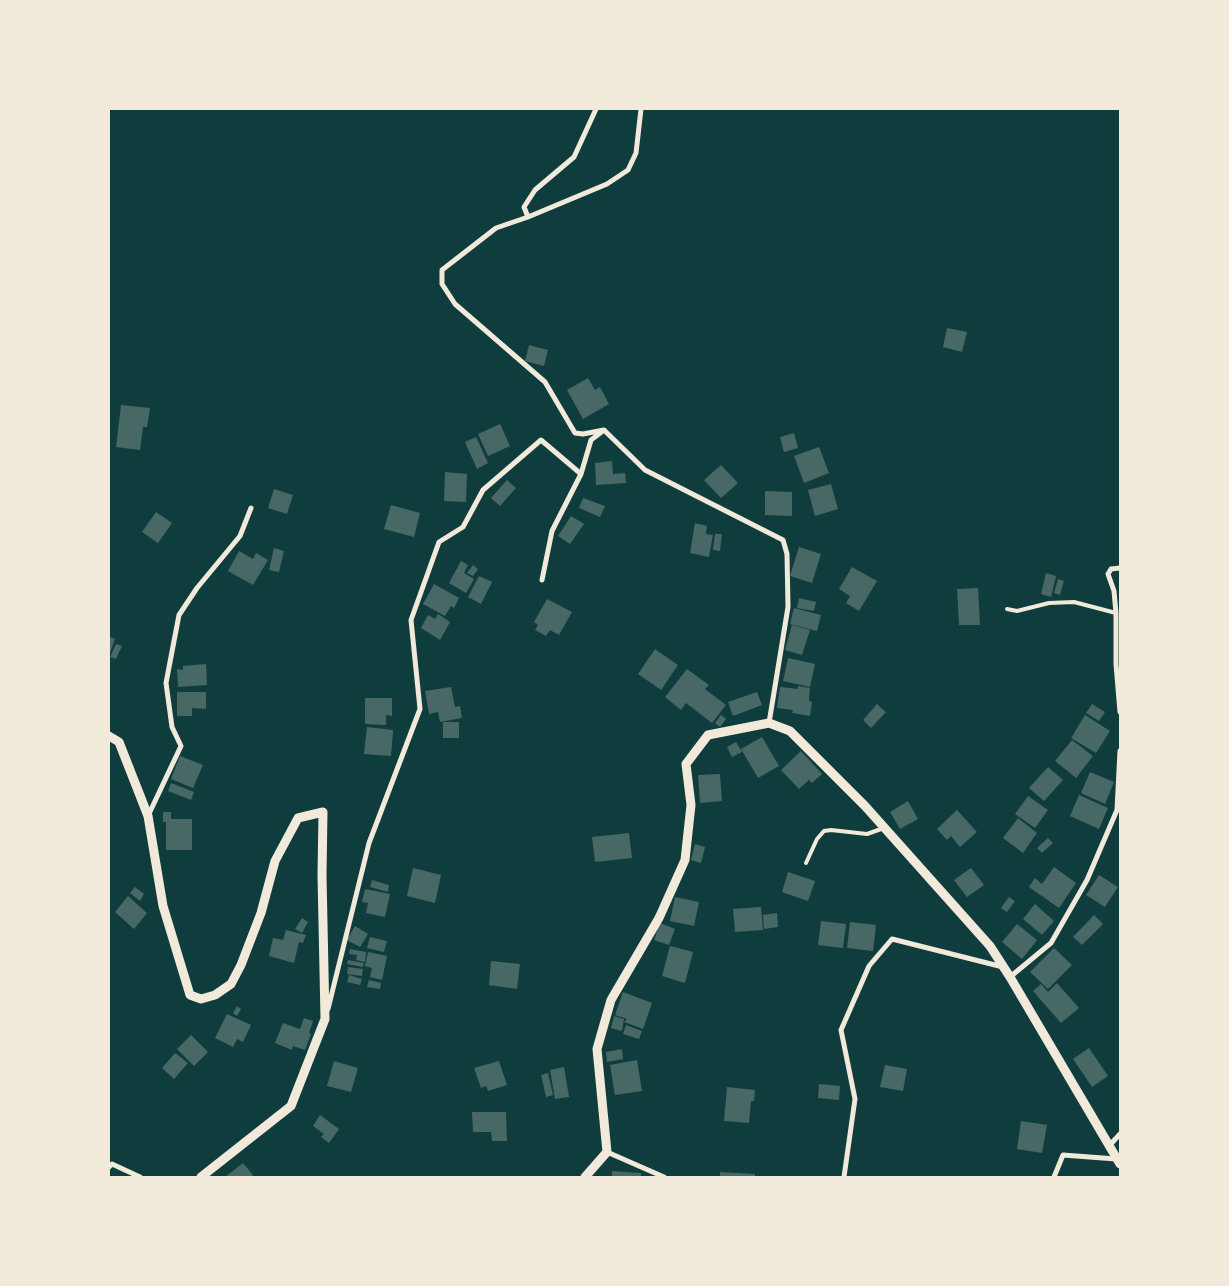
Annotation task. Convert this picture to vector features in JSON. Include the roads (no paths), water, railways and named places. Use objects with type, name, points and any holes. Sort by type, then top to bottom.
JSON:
[{"type":"street","points":[[528,217],[524,207],[535,190],[574,157],[596,109]]},
{"type":"street","points":[[604,430],[575,434],[545,382],[455,304],[442,284],[442,270],[496,228],[528,217],[607,184],[628,170],[636,153],[641,109]]},
{"type":"street","points":[[542,580],[552,531],[581,474],[590,440],[604,430]]},
{"type":"street","points":[[604,430],[645,470],[783,540],[787,554],[788,607],[769,723]]},
{"type":"street","points":[[201,1177],[292,1106],[325,1020],[369,843],[420,709],[411,620],[439,542],[463,527],[483,490],[540,440],[581,474]]},
{"type":"street","points":[[148,816],[181,746],[172,727],[166,683],[180,615],[197,588],[240,536],[251,508]]},
{"type":"street","points":[[1120,568],[1114,567],[1108,571],[1114,591],[1116,613],[1116,664],[1120,712]]},
{"type":"street","points":[[584,1177],[608,1152],[597,1049],[611,1000],[658,918],[685,860],[692,805],[686,764],[708,735],[769,723],[790,731],[865,806],[990,946],[1119,1162]]},
{"type":"street","points":[[109,736],[119,742],[148,816],[163,906],[190,995],[201,999],[216,995],[231,984],[241,965],[260,914],[275,861],[298,818],[324,812],[322,875],[325,1020]]},
{"type":"street","points":[[1010,977],[1051,943],[1087,880],[1118,810],[1120,752]]},
{"type":"street","points":[[844,1177],[855,1099],[841,1030],[870,966],[892,939],[1004,967]]},
{"type":"street","points":[[1109,1146],[1120,1134]]},
{"type":"street","points":[[608,1152],[664,1177]]},
{"type":"street","points":[[1054,1177],[1063,1155],[1119,1162]]},
{"type":"street","points":[[109,1168],[112,1164],[140,1177]]},
{"type":"lane","points":[[1007,609],[1017,611],[1049,603],[1069,602],[1116,613]]},
{"type":"lane","points":[[806,862],[817,839],[824,831],[867,834],[885,828]]}]
